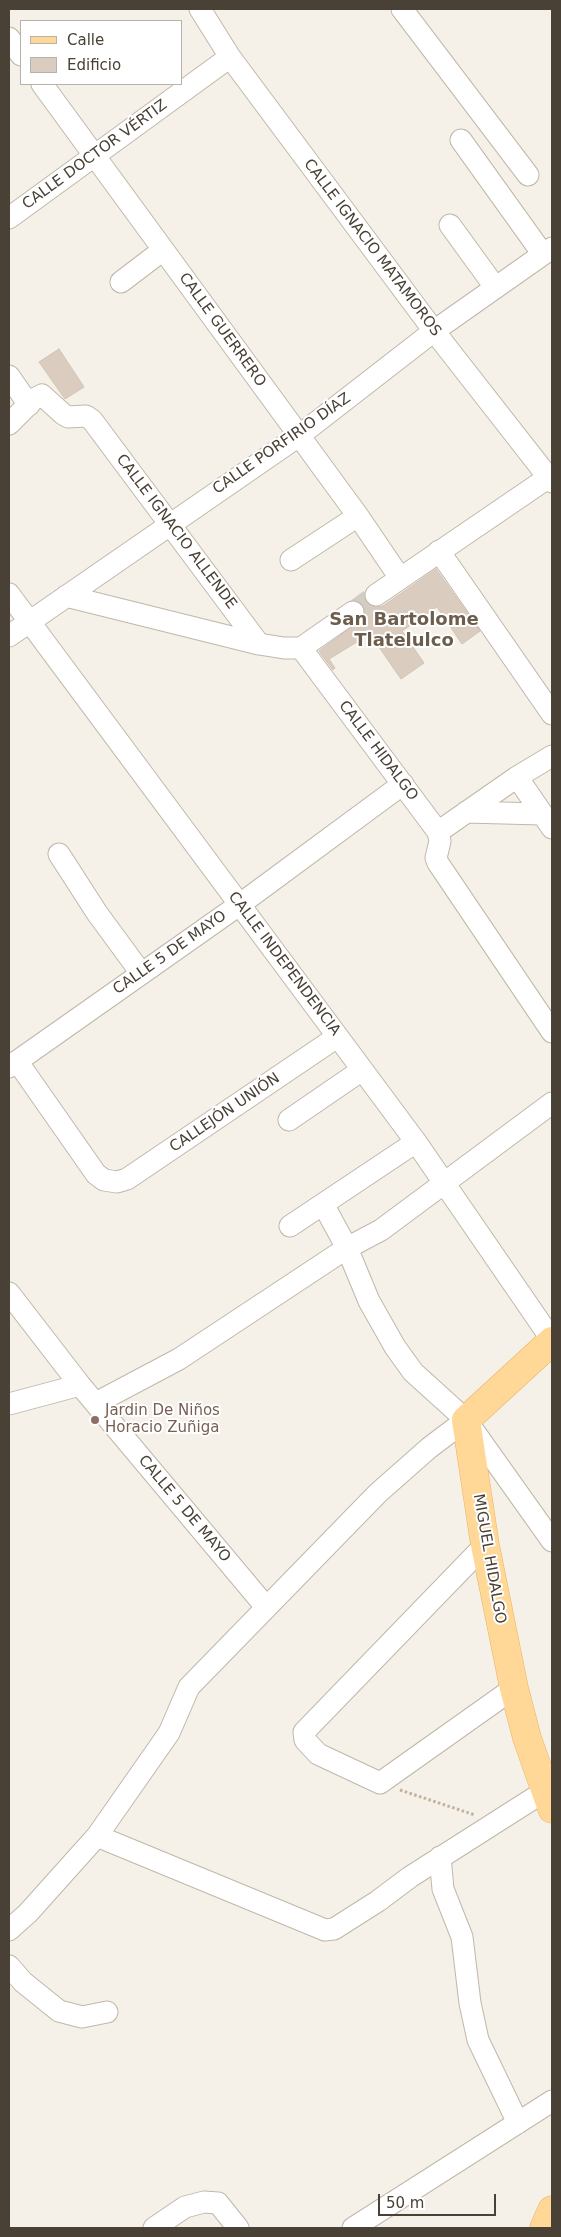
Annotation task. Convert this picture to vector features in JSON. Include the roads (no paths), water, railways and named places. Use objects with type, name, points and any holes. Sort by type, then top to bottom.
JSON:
[{"type":"main road","points":[[466,1420],[552,1340]]},
{"type":"main road","name":"MIGUEL HIDALGO","points":[[466,1420],[484,1545],[514,1688],[548,1800]]},
{"type":"main road","points":[[544,2228],[552,2210]]},
{"type":"street","name":"CALLE IGNACIO MATAMOROS","points":[[200,9],[230,57],[434,332],[550,480]]},
{"type":"street","points":[[402,9],[528,175]]},
{"type":"street","points":[[9,38],[20,54]]},
{"type":"street","name":"CALLE DOCTOR VÉRTIZ","points":[[11,211],[95,155],[230,57]]},
{"type":"street","name":"CALLE GUERRERO","points":[[43,85],[300,435],[400,578]]},
{"type":"street","points":[[461,140],[547,251]]},
{"type":"street","points":[[450,225],[495,287]]},
{"type":"street","points":[[121,282],[163,250]]},
{"type":"street","name":"CALLE PORFIRIO DÍAZ","points":[[9,636],[28,621],[300,435],[434,332],[547,251]]},
{"type":"street","points":[[9,376],[29,405],[9,424]]},
{"type":"street","name":"CALLE IGNACIO ALLENDE","points":[[29,405],[34,399],[42,395],[62,414],[68,417],[86,416],[92,420],[259,644]]},
{"type":"street","points":[[376,595],[439,551],[550,480]]},
{"type":"street","points":[[291,560],[358,516]]},
{"type":"street","points":[[439,551],[552,714]]},
{"type":"street","name":"CALLE INDEPENDENCIA","points":[[9,594],[416,1142],[552,1340]]},
{"type":"street","points":[[66,596],[259,644],[284,648],[300,648],[352,612]]},
{"type":"street","name":"CALLE HIDALGO","points":[[300,648],[438,832]]},
{"type":"street","points":[[552,756],[517,777],[438,832],[440,841],[436,858],[552,1032]]},
{"type":"street","points":[[517,777],[546,821]]},
{"type":"street","name":"CALLE 5 DE MAYO","points":[[13,1064],[240,905],[403,784]]},
{"type":"street","points":[[466,812],[546,821]]},
{"type":"street","points":[[59,854],[97,913],[141,973]]},
{"type":"street","name":"CALLEJÓN UNIÓN","points":[[13,1064],[96,1174],[110,1182],[127,1179],[337,1037]]},
{"type":"street","points":[[289,1120],[362,1070]]},
{"type":"street","points":[[96,1403],[179,1359],[347,1248],[381,1230],[552,1103]]},
{"type":"street","points":[[290,1226],[416,1142]]},
{"type":"street","points":[[323,1204],[347,1248],[368,1301],[395,1347],[413,1372],[466,1420],[552,1541]]},
{"type":"street","name":"CALLE 5 DE MAYO","points":[[9,1293],[80,1385],[266,1607]]},
{"type":"street","points":[[9,1404],[80,1385]]},
{"type":"street","points":[[9,1930],[98,1836],[169,1733],[189,1687],[378,1493],[429,1448],[466,1420]]},
{"type":"street","points":[[484,1545],[304,1732],[305,1740],[318,1754],[380,1783],[514,1688]]},
{"type":"street","points":[[98,1836],[325,1930],[334,1930],[440,1857],[496,1822],[548,1800]]},
{"type":"street","points":[[440,1857],[443,1889],[462,1937],[470,2003],[478,2040],[518,2123]]},
{"type":"street","points":[[9,1966],[23,1982],[59,2011],[82,2017],[107,2012]]},
{"type":"street","points":[[353,2228],[552,2101]]},
{"type":"street","points":[[154,2228],[185,2207],[204,2202],[218,2203],[238,2228]]},
{"type":"tunnel","points":[[353,612],[376,595]]},
{"type":"place","name":"Jardin De Niños Horacio Zuñiga","points":[[95,1420]]},
{"type":"district","name":"San Bartolome Tlatelulco","points":[[404,630]]}]
